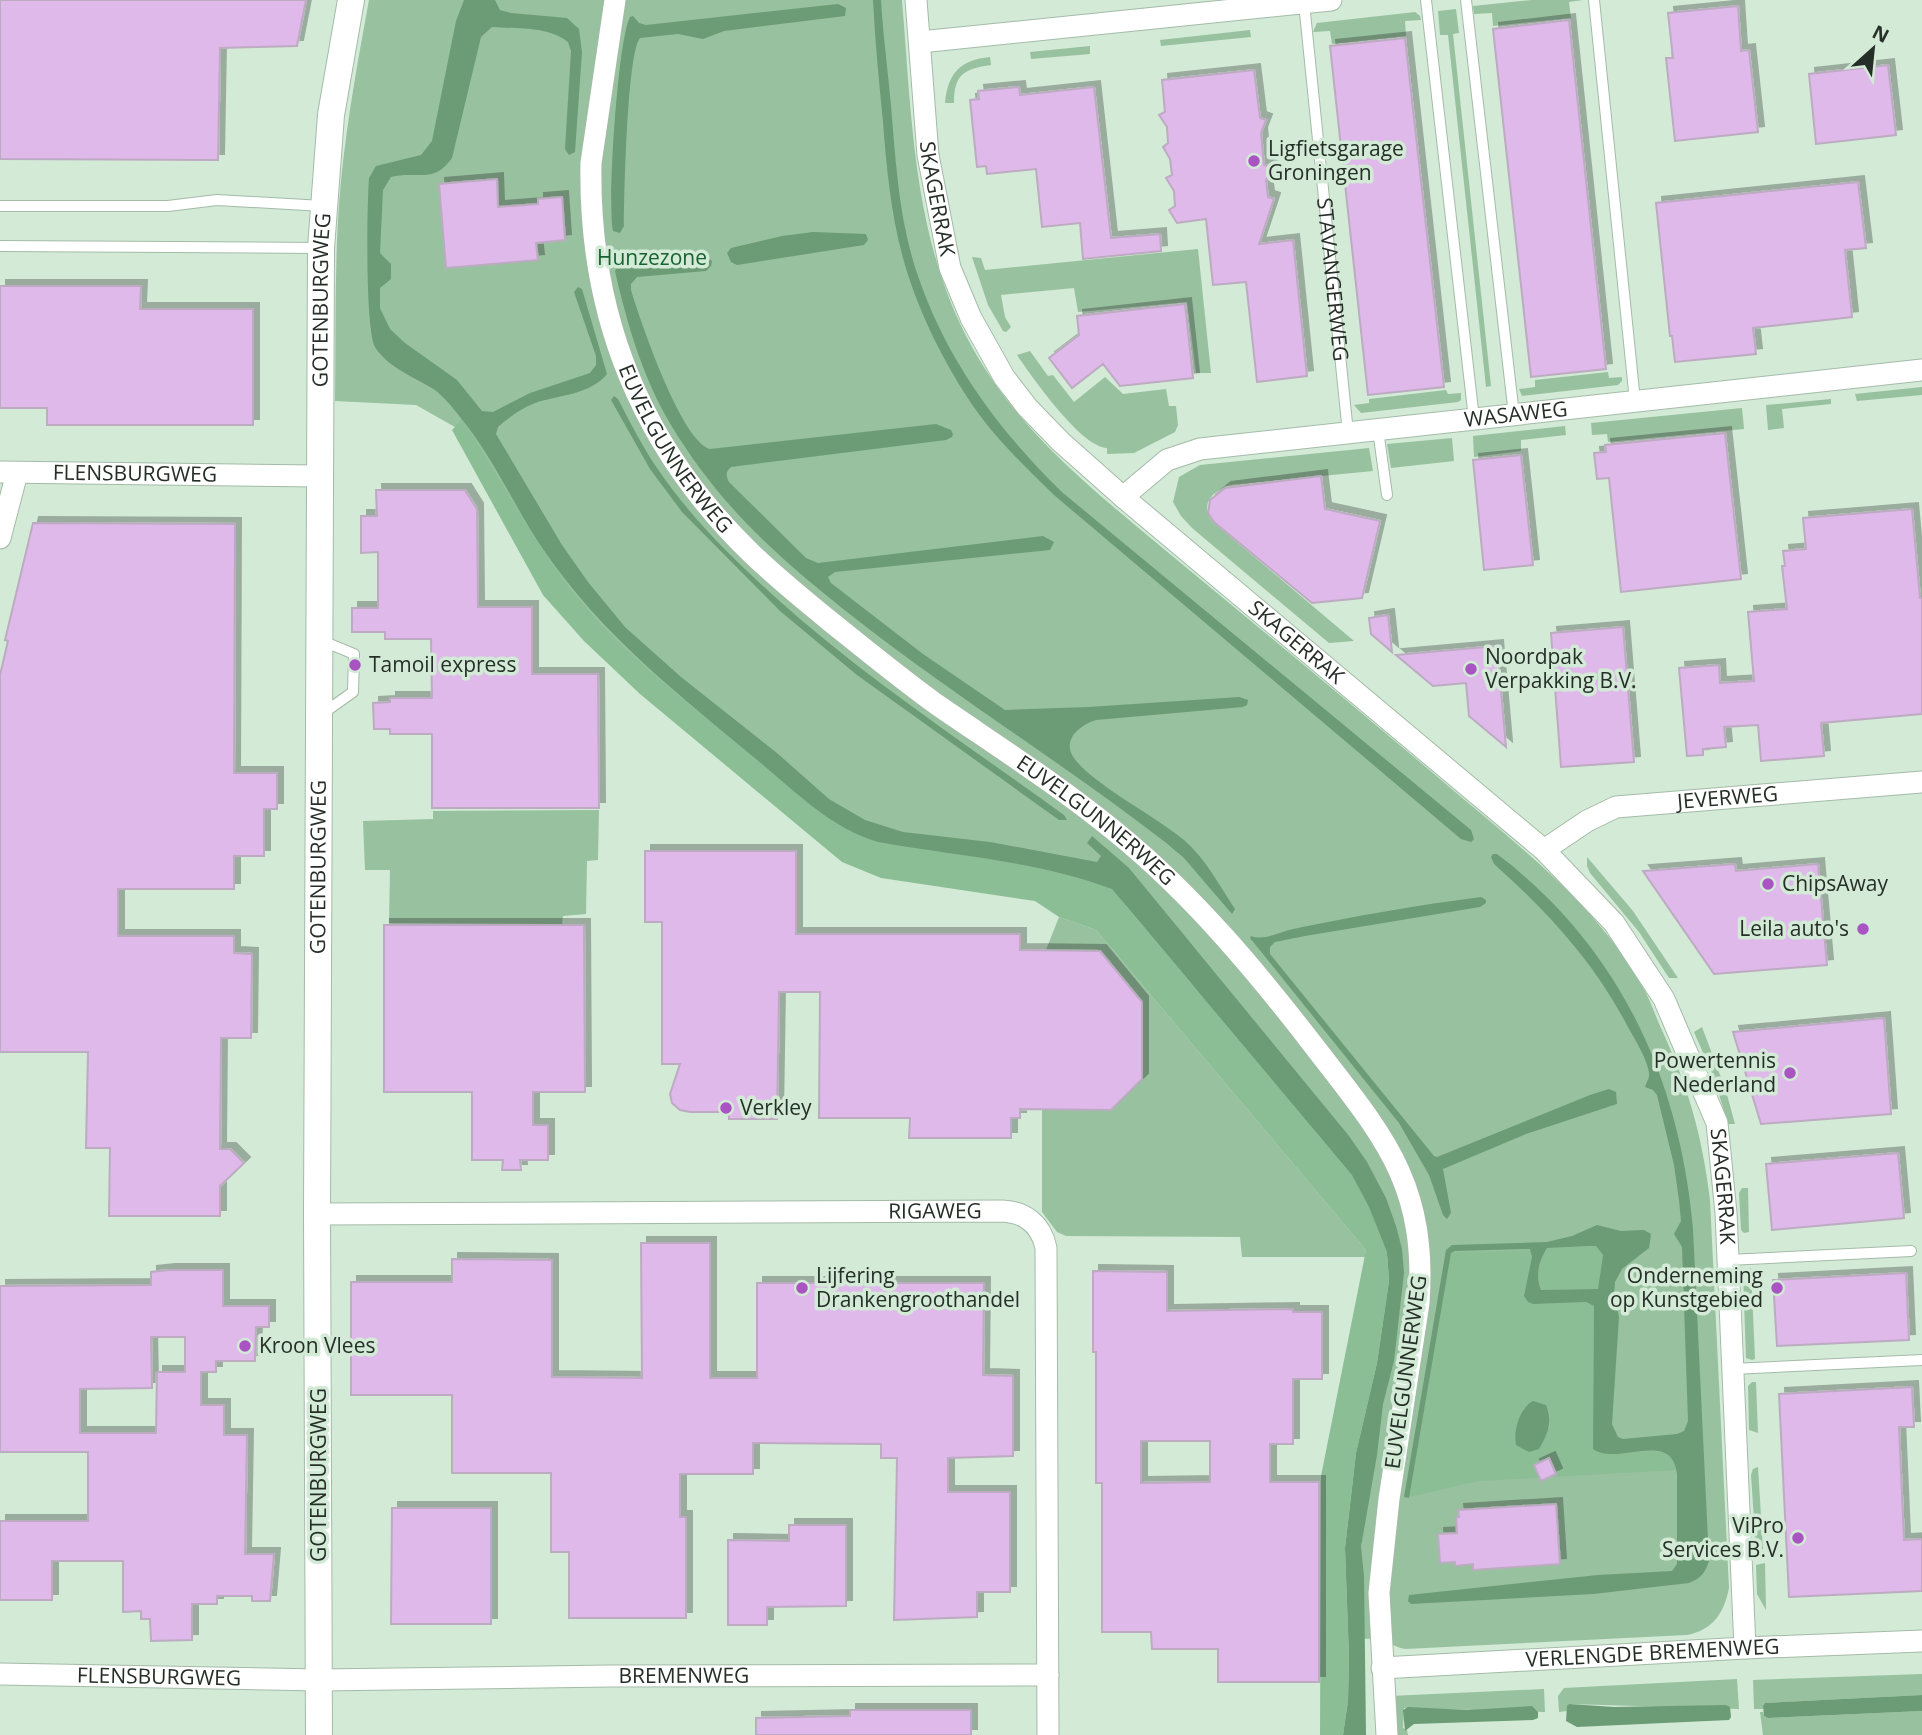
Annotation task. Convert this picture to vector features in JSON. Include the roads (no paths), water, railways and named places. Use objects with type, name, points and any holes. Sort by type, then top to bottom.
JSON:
[{"type":"street","name":"GOTENBURGWEG","points":[[319,1735],[317,1214],[321,248],[331,115],[351,0]]},
{"type":"street","name":"EUVELGUNNERWEG","points":[[615,0],[591,163],[596,258],[609,321],[630,381],[658,438],[718,518],[785,584],[923,694],[1113,830],[1167,877],[1222,936],[1304,1033],[1369,1117],[1393,1155],[1416,1221],[1421,1275],[1389,1499],[1379,1592],[1387,1735]]},
{"type":"street","name":"SKAGERRAK","points":[[916,0],[930,167],[950,268],[971,318],[1004,377],[1027,407],[1061,442],[1123,497],[1544,850],[1614,923],[1664,999],[1717,1123],[1726,1213],[1745,1648]]},
{"type":"street","points":[[919,42],[1331,0]]},
{"type":"street","name":"WASAWEG","points":[[1123,497],[1167,460],[1200,449],[1922,369]]},
{"type":"street","name":"FLENSBURGWEG","points":[[0,538],[9,472],[319,475]]},
{"type":"street","name":"JEVERWEG","points":[[1544,850],[1587,821],[1616,807],[1922,782]]},
{"type":"street","name":"RIGAWEG","points":[[317,1214],[1002,1211],[1023,1215],[1039,1229],[1046,1248],[1048,1735]]},
{"type":"street","name":"VERLENGDE BREMENWEG","points":[[1382,1668],[1922,1641]]},
{"type":"street","name":"FLENSBURGWEG","points":[[0,1674],[320,1680]]},
{"type":"street","name":"BREMENWEG","points":[[320,1680],[1048,1675]]},
{"type":"lane","points":[[1426,0],[1474,419]]},
{"type":"lane","points":[[1466,0],[1514,415]]},
{"type":"lane","points":[[1594,0],[1635,401]]},
{"type":"lane","name":"STAVANGERWEG","points":[[1304,3],[1348,433]]},
{"type":"lane","points":[[0,206],[168,206],[218,200],[323,206]]},
{"type":"lane","points":[[0,246],[321,248]]},
{"type":"lane","points":[[1378,430],[1387,495]]},
{"type":"lane","name":"SKAGERRAK","points":[[1728,1260],[1911,1251]]},
{"type":"lane","points":[[1732,1369],[1922,1360]]},
{"type":"place","name":"Ligfietsgarage Groningen","points":[[1254,161]]},
{"type":"place","name":"Tamoil express","points":[[355,665]]},
{"type":"place","name":"Noordpak Verpakking B.V.","points":[[1471,669]]},
{"type":"place","name":"ChipsAway","points":[[1768,884]]},
{"type":"place","name":"Leila auto's","points":[[1863,929]]},
{"type":"place","name":"Powertennis Nederland","points":[[1790,1073]]},
{"type":"place","name":"Verkley","points":[[726,1108]]},
{"type":"place","name":"Lijfering Drankengroothandel","points":[[802,1288]]},
{"type":"place","name":"Onderneming op Kunstgebied","points":[[1777,1288]]},
{"type":"place","name":"Kroon Vlees","points":[[245,1346]]},
{"type":"place","name":"ViPro Services B.V.","points":[[1798,1538]]},
{"type":"park label","name":"Hunzezone","points":[[652,258]]}]
